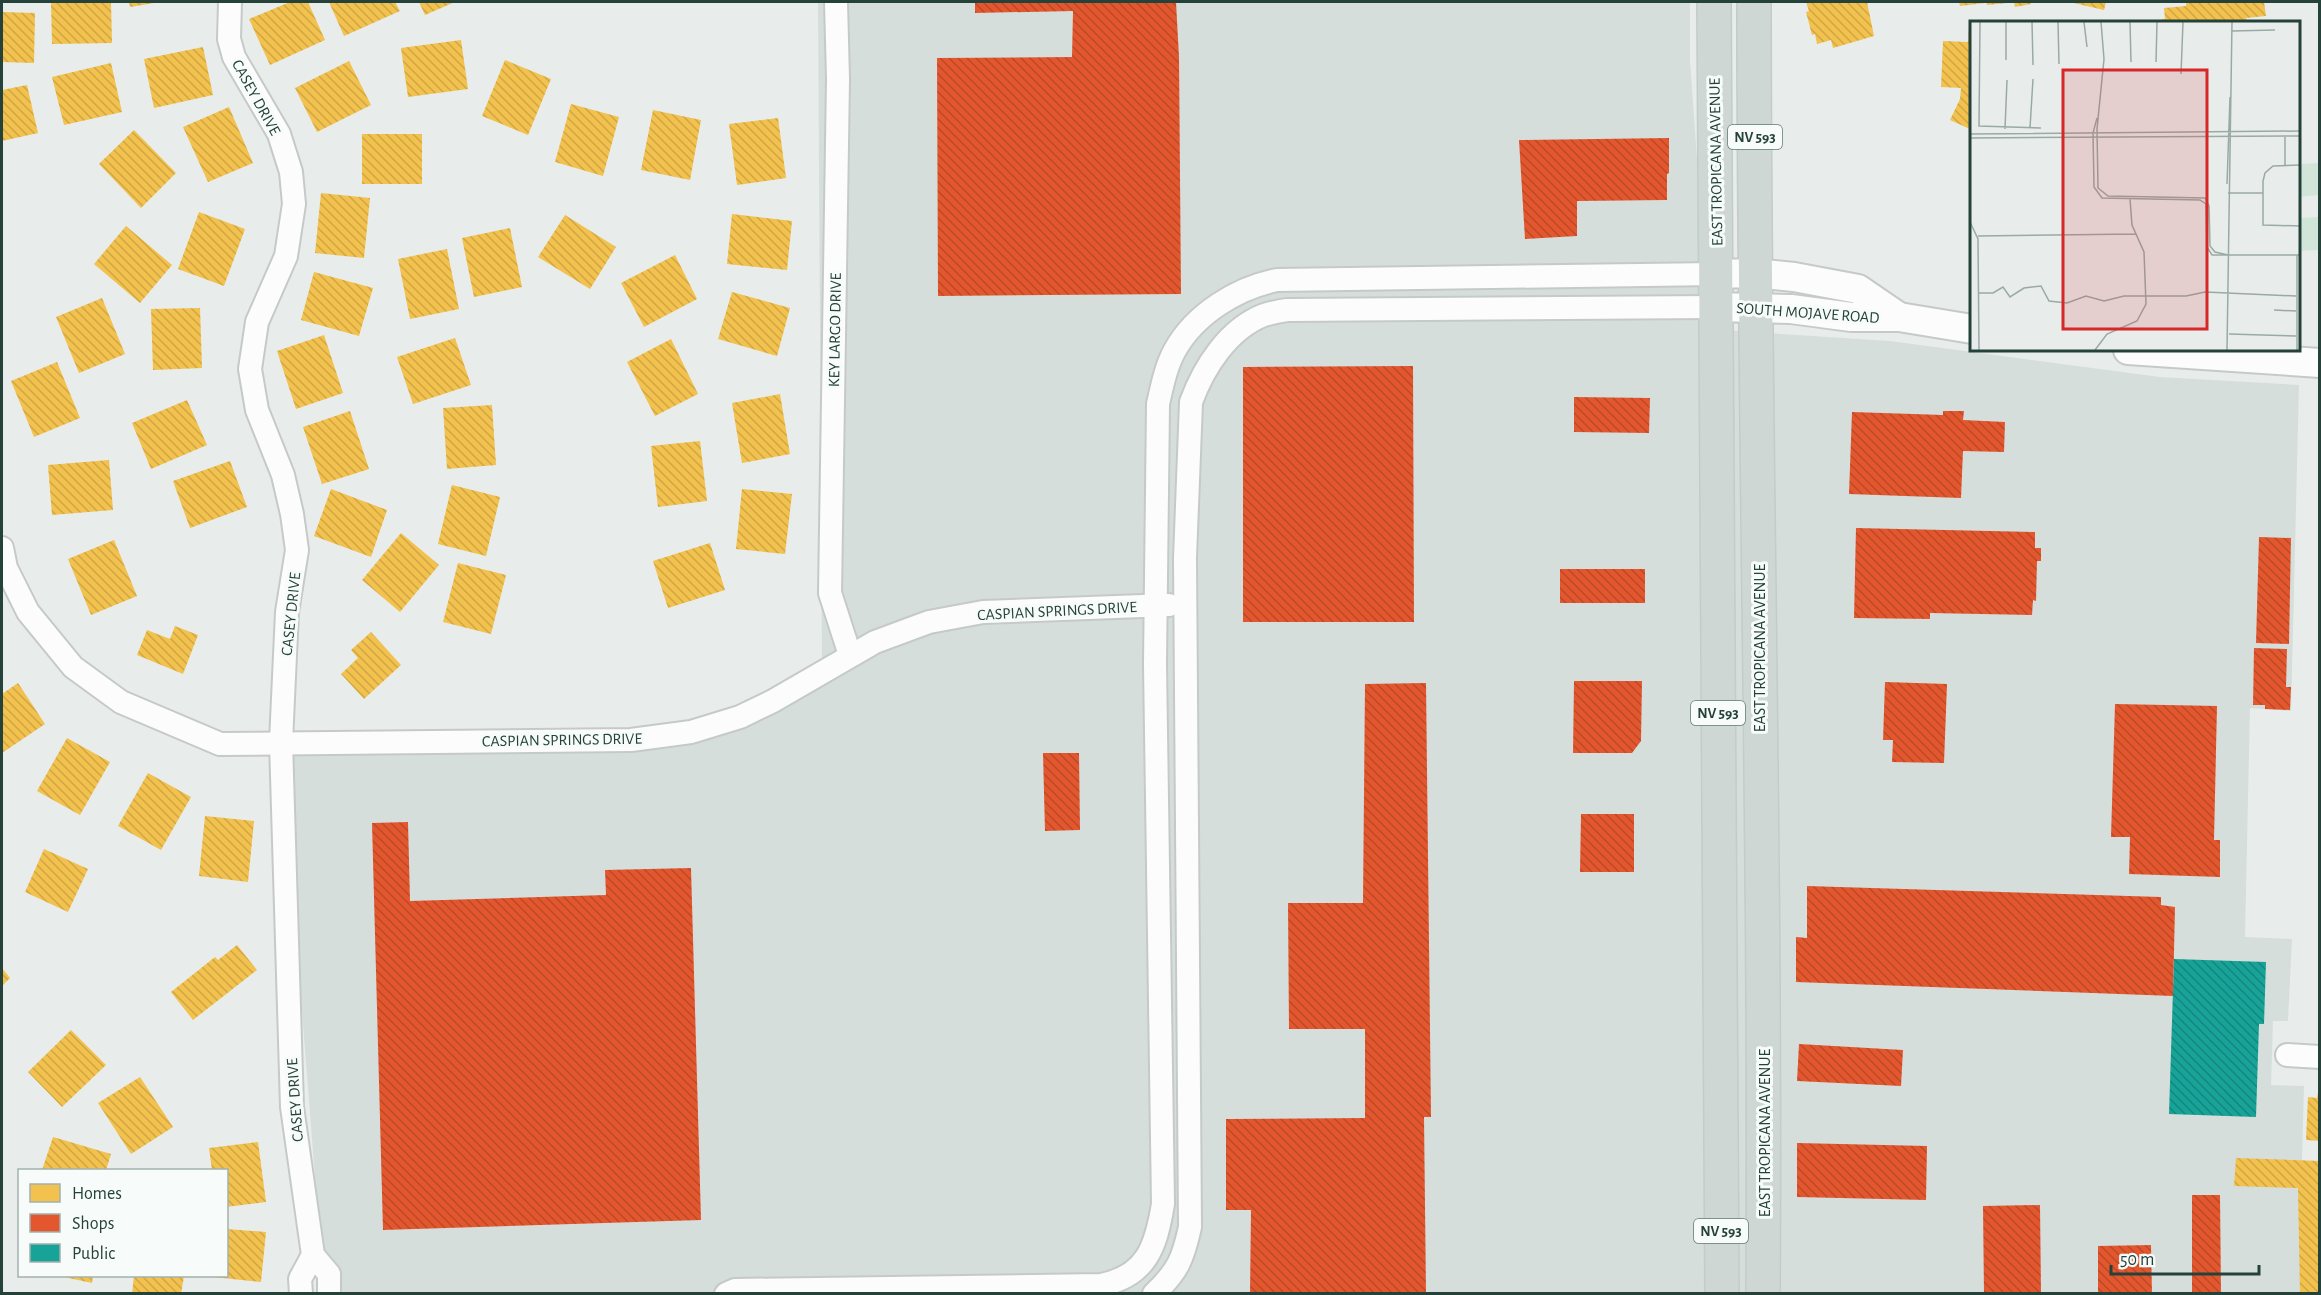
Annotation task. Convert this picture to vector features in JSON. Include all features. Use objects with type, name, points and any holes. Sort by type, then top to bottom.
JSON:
[{"type":"main road","name":"EAST TROPICANA AVENUE","points":[[1714,2],[1722,1293]]},
{"type":"main road","name":"EAST TROPICANA AVENUE","points":[[1754,2],[1755,308],[1765,1109],[1763,1293]]},
{"type":"main road","points":[[1718,671],[1726,678],[1732,690],[1743,835],[1749,853],[1761,864]]},
{"type":"street","name":"CASEY DRIVE","points":[[230,2],[229,39],[234,57],[279,134],[291,172],[294,204],[286,256],[257,322],[250,369],[257,410],[283,475],[297,550],[287,612],[281,742],[292,1107],[312,1255],[329,1274],[329,1293]]},
{"type":"street","name":"KEY LARGO DRIVE","points":[[836,2],[838,79],[830,593],[850,655]]},
{"type":"street","name":"SOUTH MOJAVE ROAD","points":[[1716,274],[1755,273],[1811,279],[1858,289],[1899,317]]},
{"type":"street","points":[[726,1293],[735,1290],[1101,1285],[1116,1282],[1137,1271],[1153,1249],[1162,1204],[1155,605],[1158,404],[1165,373],[1175,349],[1217,304],[1257,284],[1277,280],[1716,274]]},
{"type":"street","name":"SOUTH MOJAVE ROAD","points":[[1716,307],[1899,317],[1970,328]]},
{"type":"street","points":[[1155,1293],[1173,1276],[1185,1252],[1190,1227],[1185,558],[1191,402],[1198,383],[1215,356],[1236,332],[1264,315],[1287,310],[1716,307]]},
{"type":"street","points":[[2143,351],[2319,363]]},
{"type":"street","name":"CASPIAN SPRINGS DRIVE","points":[[2,548],[6,568],[28,612],[73,667],[121,702],[220,744],[631,740],[691,732],[740,717],[773,702],[875,642],[929,622],[982,612],[1186,605]]},
{"type":"street","points":[[2287,1056],[2319,1057]]},
{"type":"street","points":[[301,1293],[300,1279],[312,1255]]},
{"type":"shaded area","points":[[818,2],[1690,2],[1690,60],[1706,287],[1706,329],[1890,341],[2160,377],[2299,385],[2291,711],[2250,708],[2245,937],[2292,939],[2288,1021],[2273,1021],[2271,1085],[2304,1086],[2302,1160],[2319,1293],[324,1293],[281,742],[691,732],[822,670]]},
{"type":"green space","points":[[2319,163],[2319,195],[2300,197],[2300,164]]},
{"type":"green space","points":[[2319,217],[2319,250],[2300,251],[2300,218]]},
{"type":"building: Homes","points":[[51,2],[111,2],[112,43],[52,44]]},
{"type":"building: Homes","points":[[129,2],[153,2],[154,3],[130,7]]},
{"type":"building: Homes","points":[[290,2],[308,2],[325,40],[270,65],[249,19]]},
{"type":"building: Homes","points":[[329,2],[395,2],[400,11],[344,36]]},
{"type":"building: Homes","points":[[419,2],[455,2],[425,15]]},
{"type":"building: Homes","points":[[1806,2],[1867,2],[1874,36],[1833,48],[1831,40],[1817,44],[1815,34],[1812,35]]},
{"type":"building: Homes","points":[[1959,2],[1985,2],[1985,3],[1960,6]]},
{"type":"building: Homes","points":[[1986,2],[2008,2],[2008,3],[1987,5]]},
{"type":"building: Homes","points":[[2014,2],[2031,2],[2031,4],[2015,7]]},
{"type":"building: Homes","points":[[2069,2],[2106,2],[2104,10]]},
{"type":"building: Homes","points":[[2186,2],[2264,2],[2266,16],[2246,18],[2247,21],[2163,21],[2162,19],[2165,19],[2164,8],[2186,6]]},
{"type":"building: Homes","points":[[2,12],[35,13],[34,63],[2,62]]},
{"type":"building: Homes","points":[[1970,25],[1970,129],[1950,120],[1960,99],[1961,88],[1941,87],[1943,41],[1968,42]]},
{"type":"building: Homes","points":[[461,40],[468,89],[408,97],[401,48]]},
{"type":"building: Homes","points":[[203,47],[213,95],[154,108],[144,59]]},
{"type":"building: Homes","points":[[505,60],[551,79],[528,135],[482,116]]},
{"type":"building: Homes","points":[[349,61],[371,105],[317,132],[295,88]]},
{"type":"building: Homes","points":[[111,63],[122,112],[64,125],[52,77]]},
{"type":"building: Homes","points":[[27,85],[38,133],[2,141],[2,90]]},
{"type":"building: Homes","points":[[571,104],[619,117],[603,176],[555,162]]},
{"type":"building: Homes","points":[[229,107],[253,163],[208,182],[183,127]]},
{"type":"building: Homes","points":[[653,110],[701,120],[690,180],[641,170]]},
{"type":"building: Homes","points":[[778,118],[786,178],[737,185],[729,124]]},
{"type":"building: Homes","points":[[134,130],[176,173],[141,208],[99,164]]},
{"type":"building: Homes","points":[[362,134],[422,134],[422,184],[362,184]]},
{"type":"building: Homes","points":[[321,193],[370,198],[364,258],[315,253]]},
{"type":"building: Homes","points":[[199,212],[245,229],[224,286],[178,269]]},
{"type":"building: Homes","points":[[732,214],[792,221],[787,270],[727,264]]},
{"type":"building: Homes","points":[[565,215],[616,247],[590,289],[538,257]]},
{"type":"building: Homes","points":[[126,226],[172,265],[140,303],[94,264]]},
{"type":"building: Homes","points":[[510,228],[522,287],[474,297],[462,238]]},
{"type":"building: Homes","points":[[447,249],[459,309],[410,319],[398,259]]},
{"type":"building: Homes","points":[[675,255],[697,299],[644,327],[621,283]]},
{"type":"building: Homes","points":[[314,272],[373,288],[359,336],[301,320]]},
{"type":"building: Homes","points":[[732,292],[790,308],[777,356],[718,339]]},
{"type":"building: Homes","points":[[102,298],[125,354],[79,373],[56,317]]},
{"type":"building: Homes","points":[[200,308],[202,368],[153,370],[151,309]]},
{"type":"building: Homes","points":[[324,335],[343,393],[296,409],[277,351]]},
{"type":"building: Homes","points":[[455,338],[471,385],[413,404],[397,357]]},
{"type":"building: Homes","points":[[671,339],[698,394],[655,416],[627,362]]},
{"type":"building: Homes","points":[[57,362],[80,418],[34,437],[11,381]]},
{"type":"building: Homes","points":[[780,394],[790,454],[742,463],[732,403]]},
{"type":"building: Homes","points":[[187,400],[207,445],[151,469],[132,423]]},
{"type":"building: Homes","points":[[492,405],[496,465],[447,469],[443,408]]},
{"type":"building: Homes","points":[[350,411],[369,469],[322,484],[303,427]]},
{"type":"building: Homes","points":[[700,441],[707,501],[658,507],[651,446]]},
{"type":"building: Homes","points":[[109,460],[113,510],[52,515],[48,465]]},
{"type":"building: Homes","points":[[230,461],[247,507],[190,528],[173,481]]},
{"type":"building: Homes","points":[[452,485],[500,497],[486,556],[438,544]]},
{"type":"building: Homes","points":[[331,489],[387,510],[371,557],[314,536]]},
{"type":"building: Homes","points":[[742,489],[792,494],[785,554],[736,549]]},
{"type":"building: Homes","points":[[401,533],[439,565],[400,612],[362,580]]},
{"type":"building: Homes","points":[[114,540],[137,596],[91,615],[68,559]]},
{"type":"building: Homes","points":[[710,543],[725,590],[668,608],[653,561]]},
{"type":"building: Homes","points":[[458,563],[506,575],[491,634],[443,622]]},
{"type":"building: Homes","points":[[175,626],[198,635],[183,674],[137,655],[147,630],[170,639]]},
{"type":"building: Homes","points":[[371,632],[401,665],[364,699],[341,674],[358,658],[351,650]]},
{"type":"building: Homes","points":[[18,683],[45,724],[2,753],[2,694]]},
{"type":"building: Homes","points":[[67,738],[110,762],[80,815],[37,791]]},
{"type":"building: Homes","points":[[148,773],[191,797],[161,850],[118,826]]},
{"type":"building: Homes","points":[[205,816],[254,821],[248,882],[199,876]]},
{"type":"building: Homes","points":[[44,849],[88,869],[68,912],[25,892]]},
{"type":"building: Homes","points":[[237,945],[257,970],[193,1020],[171,992],[215,957],[218,960]]},
{"type":"building: Homes","points":[[2,968],[10,978],[2,986]]},
{"type":"building: Homes","points":[[71,1030],[106,1065],[62,1107],[28,1072]]},
{"type":"building: Homes","points":[[140,1077],[173,1127],[131,1154],[98,1103]]},
{"type":"building: Homes","points":[[2320,1093],[2320,1141],[2306,1140],[2308,1097],[2317,1098]]},
{"type":"building: Homes","points":[[53,1137],[111,1154],[106,1169],[42,1169]]},
{"type":"building: Homes","points":[[258,1142],[266,1202],[228,1207],[228,1169],[212,1169],[209,1148]]},
{"type":"building: Homes","points":[[2236,1158],[2320,1161],[2320,1294],[2300,1294],[2298,1188],[2234,1186]]},
{"type":"building: Homes","points":[[228,1229],[266,1232],[261,1282],[213,1277],[228,1277]]},
{"type":"building: Homes","points":[[64,1277],[93,1277],[92,1283]]},
{"type":"building: Homes","points":[[134,1277],[184,1277],[181,1294],[132,1294]]},
{"type":"building: Shops","points":[[975,2],[1176,2],[1179,57],[1181,294],[938,296],[937,58],[1072,57],[1073,11],[975,13]]},
{"type":"building: Shops","points":[[1669,138],[1667,200],[1577,201],[1577,236],[1525,239],[1519,140]]},
{"type":"building: Shops","points":[[1413,366],[1414,622],[1243,622],[1243,367]]},
{"type":"building: Shops","points":[[1574,397],[1650,398],[1649,433],[1574,432]]},
{"type":"building: Shops","points":[[1943,411],[1964,411],[1963,420],[2005,422],[2004,452],[1963,451],[1961,498],[1849,494],[1852,412],[1943,415]]},
{"type":"building: Shops","points":[[1856,528],[2035,532],[2035,548],[2041,548],[2041,561],[2037,561],[2036,601],[2033,600],[2032,615],[1930,613],[1930,619],[1854,618]]},
{"type":"building: Shops","points":[[2259,537],[2291,538],[2289,644],[2256,643]]},
{"type":"building: Shops","points":[[1560,569],[1645,569],[1645,603],[1560,603]]},
{"type":"building: Shops","points":[[2254,648],[2287,649],[2286,687],[2291,687],[2290,710],[2265,709],[2265,705],[2253,705]]},
{"type":"building: Shops","points":[[1574,681],[1642,681],[1641,741],[1632,753],[1573,753]]},
{"type":"building: Shops","points":[[1885,682],[1947,684],[1944,763],[1892,762],[1893,740],[1883,740]]},
{"type":"building: Shops","points":[[1426,683],[1431,1117],[1424,1117],[1426,1294],[1250,1294],[1251,1210],[1226,1210],[1226,1119],[1365,1118],[1365,1029],[1289,1029],[1288,903],[1363,903],[1365,684]]},
{"type":"building: Shops","points":[[2115,704],[2217,706],[2214,840],[2220,840],[2220,877],[2129,874],[2130,837],[2111,837]]},
{"type":"building: Shops","points":[[1043,753],[1079,753],[1080,830],[1045,831]]},
{"type":"building: Shops","points":[[1581,814],[1634,814],[1634,872],[1580,872]]},
{"type":"building: Shops","points":[[408,822],[410,901],[606,895],[605,870],[691,868],[701,1220],[383,1230],[372,823]]},
{"type":"building: Shops","points":[[1807,886],[2161,897],[2161,905],[2175,907],[2173,996],[1796,982],[1796,937],[1807,938]]},
{"type":"building: Shops","points":[[1799,1044],[1903,1050],[1901,1086],[1797,1081]]},
{"type":"building: Shops","points":[[1797,1143],[1927,1146],[1926,1200],[1797,1197]]},
{"type":"building: Shops","points":[[2192,1195],[2220,1195],[2221,1294],[2192,1294]]},
{"type":"building: Shops","points":[[2040,1205],[2041,1294],[1984,1294],[1983,1206]]},
{"type":"building: Shops","points":[[2151,1245],[2152,1294],[2098,1294],[2098,1246]]},
{"type":"building: Public","points":[[2174,959],[2266,962],[2264,1024],[2259,1024],[2256,1117],[2169,1114]]}]
